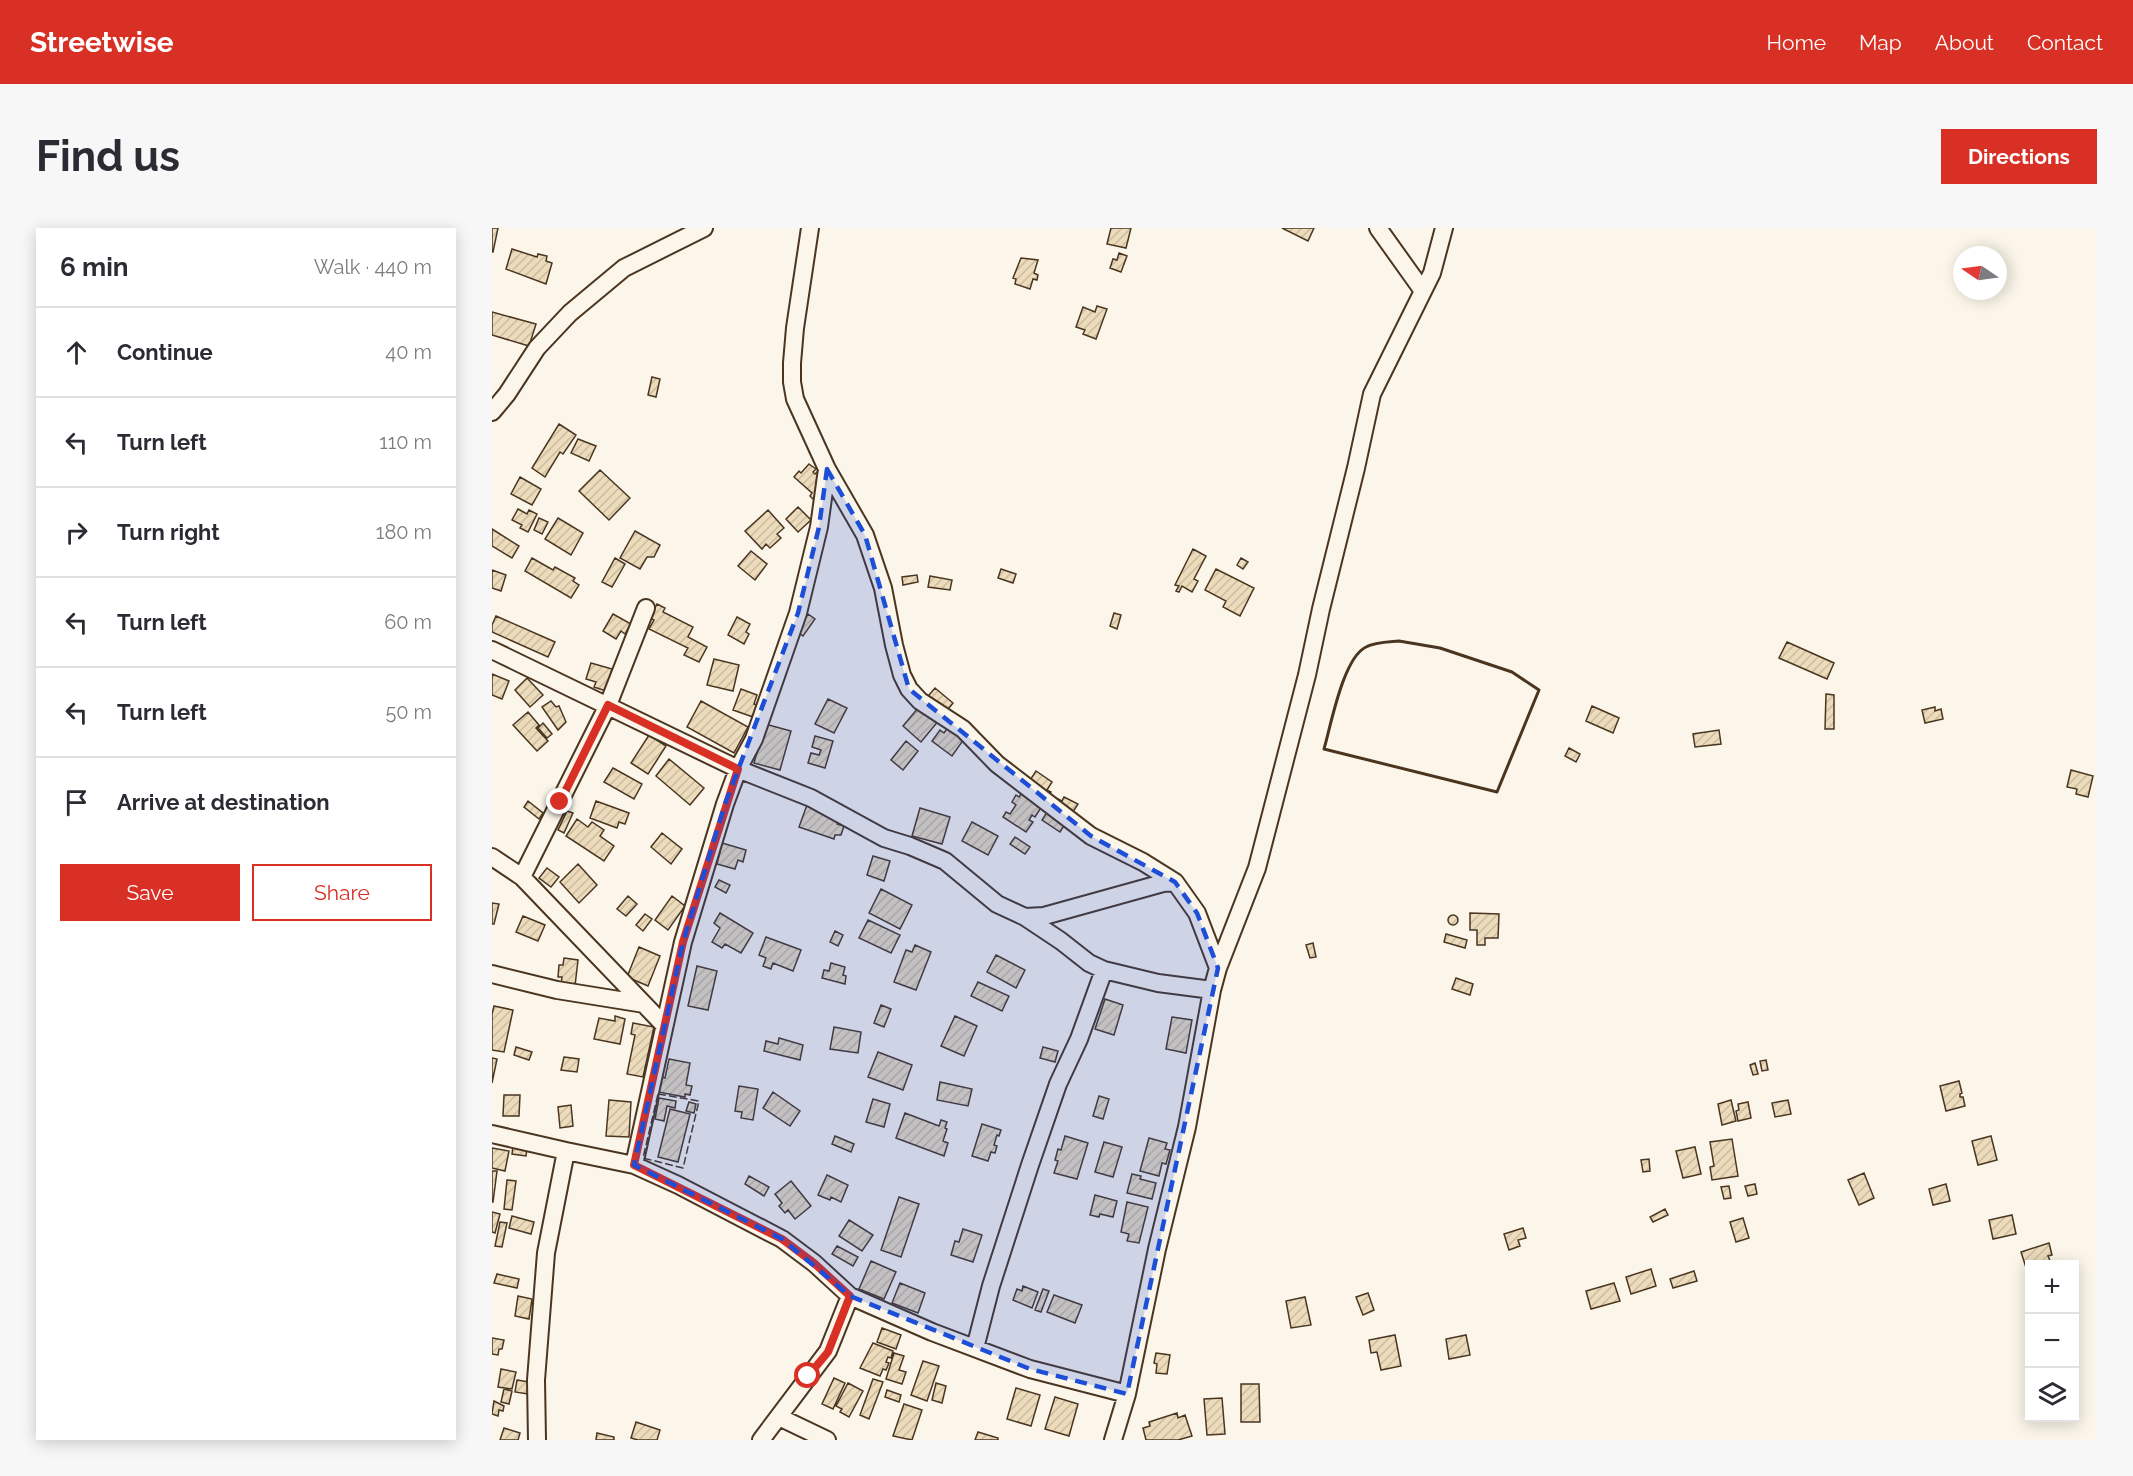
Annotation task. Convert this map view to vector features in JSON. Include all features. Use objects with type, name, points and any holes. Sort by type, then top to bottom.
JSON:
[{"type":"street","points":[[492,412],[507,394],[537,348],[570,313],[624,268],[704,228]]},
{"type":"street","points":[[810,228],[795,328],[792,363],[795,399],[827,469],[865,536],[883,588],[900,665],[909,689],[920,701],[963,729],[997,764],[1091,836],[1143,862],[1175,882],[1197,913],[1218,968]]},
{"type":"street","points":[[1378,228],[1423,291]]},
{"type":"street","points":[[1113,1440],[1127,1394],[1157,1249],[1187,1127],[1212,990],[1218,968],[1257,868],[1307,675],[1372,394],[1432,273],[1444,228]]},
{"type":"street","points":[[634,1165],[683,942],[738,769],[754,739],[798,613],[819,527],[827,469]]},
{"type":"street","points":[[522,877],[608,705],[646,608]]},
{"type":"street","points":[[492,650],[738,769],[811,798],[884,838],[945,861],[997,904],[1024,917],[1089,963],[1104,970],[1158,983],[1212,990]]},
{"type":"street","points":[[492,857],[522,877],[664,1025]]},
{"type":"street","points":[[1024,917],[1044,916],[1163,883],[1175,882]]},
{"type":"street","points":[[975,1348],[991,1286],[1033,1155],[1058,1084],[1079,1039],[1104,970]]},
{"type":"street","points":[[492,974],[558,990],[644,1004]]},
{"type":"street","points":[[492,1134],[634,1165],[782,1239],[814,1263],[850,1296],[932,1332],[1030,1369],[1127,1394]]},
{"type":"street","points":[[537,1440],[536,1380],[546,1253],[566,1151]]},
{"type":"street","points":[[761,1440],[828,1352],[850,1296]]},
{"type":"street","points":[[779,1417],[827,1440]]},
{"type":"highlighted area","points":[[827,469],[865,535],[909,689],[1091,836],[1175,882],[1197,913],[1218,968],[1127,1394],[1030,1369],[850,1296],[782,1239],[634,1165],[683,942],[725,804],[798,613],[819,527]]},
{"type":"building","points":[[492,228],[498,228],[493,252],[492,252]]},
{"type":"building","points":[[1111,228],[1131,228],[1126,248],[1107,244]]},
{"type":"building","points":[[1282,228],[1314,228],[1308,241]]},
{"type":"building","points":[[512,249],[537,257],[538,254],[547,256],[546,261],[552,263],[546,284],[506,269]]},
{"type":"building","points":[[1119,253],[1127,256],[1121,272],[1110,268],[1113,259],[1117,260]]},
{"type":"building","points":[[1021,258],[1038,260],[1034,273],[1038,275],[1037,280],[1033,279],[1030,289],[1015,284],[1016,279],[1013,278]]},
{"type":"building","points":[[1097,306],[1107,309],[1096,339],[1083,334],[1085,330],[1076,327],[1083,307],[1095,312]]},
{"type":"building","points":[[492,312],[536,324],[529,346],[492,335]]},
{"type":"building","points":[[652,377],[660,379],[656,397],[648,395]]},
{"type":"building","points":[[559,424],[576,435],[563,454],[560,452],[545,477],[532,468]]},
{"type":"building","points":[[578,439],[596,446],[589,461],[571,453]]},
{"type":"building","points":[[809,464],[816,469],[813,472],[815,474],[818,471],[827,479],[815,501],[810,496],[812,493],[794,477]]},
{"type":"building","points":[[600,470],[630,498],[609,520],[579,491]]},
{"type":"building","points":[[520,477],[541,489],[532,505],[511,494]]},
{"type":"building","points":[[798,507],[811,520],[798,532],[786,519]]},
{"type":"building","points":[[518,509],[527,514],[529,510],[537,514],[528,532],[520,528],[522,525],[512,520]]},
{"type":"building","points":[[768,510],[784,528],[777,534],[781,538],[770,548],[766,544],[762,549],[745,531]]},
{"type":"building","points":[[539,518],[548,522],[542,534],[534,530]]},
{"type":"building","points":[[558,518],[583,533],[571,555],[545,539]]},
{"type":"building","points":[[492,529],[519,546],[512,558],[492,546]]},
{"type":"building","points":[[635,531],[660,545],[654,557],[647,557],[640,569],[620,558]]},
{"type":"building","points":[[1193,549],[1206,556],[1194,579],[1198,581],[1192,592],[1182,586],[1179,592],[1176,591],[1179,586],[1175,585]]},
{"type":"building","points":[[751,551],[767,564],[755,580],[738,566]]},
{"type":"building","points":[[532,558],[553,570],[555,567],[575,578],[573,581],[579,585],[571,598],[525,571]]},
{"type":"building","points":[[615,558],[625,564],[612,587],[602,582]]},
{"type":"building","points":[[1241,558],[1248,562],[1243,569],[1237,565]]},
{"type":"building","points":[[1001,569],[1016,574],[1013,583],[998,578]]},
{"type":"building","points":[[1216,569],[1254,588],[1240,616],[1223,607],[1226,601],[1205,590]]},
{"type":"building","points":[[492,570],[506,575],[501,591],[492,588]]},
{"type":"building","points":[[917,575],[918,582],[903,585],[902,577]]},
{"type":"building","points":[[930,576],[952,580],[950,590],[928,587]]},
{"type":"building","points":[[657,604],[665,608],[663,612],[693,627],[688,637],[707,647],[699,662],[684,655],[688,648],[649,629],[654,620],[650,618]]},
{"type":"building","points":[[797,607],[806,617],[808,614],[815,619],[803,636],[785,623]]},
{"type":"building","points":[[1114,613],[1121,615],[1117,629],[1110,626]]},
{"type":"building","points":[[613,614],[631,624],[625,634],[621,631],[616,639],[603,631]]},
{"type":"building","points":[[496,616],[555,642],[548,657],[492,632]]},
{"type":"building","points":[[737,617],[750,624],[746,632],[749,634],[744,644],[728,635]]},
{"type":"building","points":[[1787,642],[1834,663],[1827,679],[1779,658]]},
{"type":"building","points":[[714,659],[739,665],[733,691],[707,685]]},
{"type":"building","points":[[591,663],[612,669],[606,691],[594,687],[596,682],[586,679]]},
{"type":"building","points":[[492,674],[509,681],[502,699],[492,695]]},
{"type":"building","points":[[527,678],[543,695],[530,707],[515,690]]},
{"type":"building","points":[[935,688],[953,703],[921,742],[903,726]]},
{"type":"building","points":[[741,689],[757,695],[753,717],[733,710]]},
{"type":"building","points":[[1826,694],[1834,695],[1834,729],[1825,729]]},
{"type":"building","points":[[828,699],[847,708],[834,733],[815,724]]},
{"type":"building","points":[[551,701],[556,707],[559,706],[566,722],[558,730],[542,707]]},
{"type":"building","points":[[701,701],[748,727],[734,753],[687,727]]},
{"type":"building","points":[[1592,706],[1619,718],[1613,733],[1586,721]]},
{"type":"building","points":[[1935,707],[1935,711],[1941,709],[1943,719],[1925,723],[1922,710]]},
{"type":"building","points":[[528,712],[539,725],[536,728],[548,741],[537,751],[513,725]]},
{"type":"building","points":[[953,720],[969,732],[952,756],[932,741],[940,730],[944,733]]},
{"type":"building","points":[[543,723],[552,734],[547,738],[538,728]]},
{"type":"building","points":[[765,724],[791,731],[780,770],[754,763]]},
{"type":"building","points":[[1719,730],[1721,744],[1695,747],[1693,734]]},
{"type":"building","points":[[649,735],[666,746],[648,774],[631,763]]},
{"type":"building","points":[[815,736],[833,741],[825,768],[808,763],[811,753],[819,755],[821,750],[812,747]]},
{"type":"building","points":[[906,741],[918,751],[903,770],[891,760]]},
{"type":"building","points":[[1569,748],[1580,754],[1576,762],[1565,756]]},
{"type":"building","points":[[669,759],[704,788],[690,805],[656,776]]},
{"type":"building","points":[[613,768],[642,784],[634,799],[604,782]]},
{"type":"building","points":[[2071,770],[2093,776],[2088,797],[2076,794],[2077,789],[2067,787]]},
{"type":"building","points":[[1036,771],[1052,782],[1047,790],[1051,792],[1035,817],[1032,815],[1029,820],[1033,822],[1026,832],[1003,817],[1006,812],[1010,814],[1016,805],[1012,802],[1016,795],[1019,797]]},
{"type":"building","points":[[1064,797],[1078,804],[1060,832],[1042,820],[1056,798],[1062,801]]},
{"type":"building","points":[[528,801],[543,813],[539,819],[524,807]]},
{"type":"building","points":[[596,801],[629,813],[625,824],[619,822],[617,828],[590,818]]},
{"type":"building","points":[[807,805],[839,816],[837,824],[844,826],[841,835],[835,835],[834,839],[799,827]]},
{"type":"building","points":[[920,808],[950,817],[942,844],[912,836]]},
{"type":"building","points":[[567,811],[573,813],[564,833],[558,830]]},
{"type":"building","points":[[577,819],[588,827],[592,822],[604,830],[600,836],[614,846],[604,861],[566,836]]},
{"type":"building","points":[[972,822],[998,836],[988,855],[962,841]]},
{"type":"building","points":[[662,833],[682,849],[671,864],[651,847]]},
{"type":"building","points":[[1015,837],[1030,847],[1025,854],[1010,844]]},
{"type":"building","points":[[722,843],[746,850],[743,862],[738,860],[735,869],[717,864]]},
{"type":"building","points":[[873,856],[890,861],[884,881],[867,875]]},
{"type":"building","points":[[578,864],[597,885],[579,903],[560,882]]},
{"type":"building","points":[[547,868],[559,877],[551,887],[539,878]]},
{"type":"building","points":[[719,880],[730,885],[726,893],[715,887]]},
{"type":"building","points":[[881,889],[912,905],[900,929],[869,913]]},
{"type":"building","points":[[628,896],[637,904],[626,916],[617,909]]},
{"type":"building","points":[[672,896],[685,906],[668,930],[655,920]]},
{"type":"building","points":[[492,903],[499,904],[494,924],[492,924]]},
{"type":"building","points":[[720,913],[753,933],[741,953],[725,944],[722,948],[712,942],[720,928],[714,923]]},
{"type":"building","points":[[1470,913],[1499,914],[1498,938],[1485,938],[1485,945],[1477,945],[1477,930],[1470,930]]},
{"type":"building","points":[[645,914],[652,919],[643,931],[636,925]]},
{"type":"building","points":[[1453,915],[1458,920],[1453,925],[1448,920]]},
{"type":"building","points":[[523,916],[545,925],[538,941],[516,932]]},
{"type":"building","points":[[868,920],[900,935],[891,953],[859,938]]},
{"type":"building","points":[[835,931],[843,935],[838,946],[830,942]]},
{"type":"building","points":[[1446,934],[1467,940],[1465,948],[1444,942]]},
{"type":"building","points":[[766,937],[801,950],[793,971],[773,963],[771,969],[763,966],[766,958],[759,955]]},
{"type":"building","points":[[1313,943],[1316,957],[1310,958],[1306,945]]},
{"type":"building","points":[[915,945],[931,952],[916,990],[894,982],[906,950],[912,952]]},
{"type":"building","points":[[639,947],[660,956],[648,986],[627,977]]},
{"type":"building","points":[[996,955],[1025,970],[1016,988],[987,972]]},
{"type":"building","points":[[564,958],[578,960],[575,986],[561,984],[562,977],[558,977],[559,965],[563,965]]},
{"type":"building","points":[[831,963],[845,967],[843,975],[846,976],[845,984],[822,978],[824,970],[829,971]]},
{"type":"building","points":[[697,966],[717,971],[708,1010],[688,1006]]},
{"type":"building","points":[[1456,978],[1473,984],[1470,995],[1452,989]]},
{"type":"building","points":[[978,982],[1009,996],[1002,1011],[971,996]]},
{"type":"building","points":[[1105,999],[1123,1005],[1114,1035],[1095,1029]]},
{"type":"building","points":[[881,1005],[891,1009],[884,1027],[874,1023]]},
{"type":"building","points":[[494,1006],[513,1010],[504,1052],[492,1050]]},
{"type":"building","points":[[615,1016],[625,1019],[620,1044],[594,1039],[599,1018],[615,1021]]},
{"type":"building","points":[[955,1016],[977,1026],[964,1056],[941,1046]]},
{"type":"building","points":[[1172,1017],[1192,1020],[1186,1053],[1166,1049]]},
{"type":"building","points":[[633,1023],[654,1027],[643,1077],[627,1074],[635,1035],[631,1034]]},
{"type":"building","points":[[834,1027],[861,1032],[858,1053],[830,1049]]},
{"type":"building","points":[[779,1038],[803,1045],[800,1060],[764,1051],[766,1041],[778,1044]]},
{"type":"building","points":[[516,1047],[532,1052],[529,1060],[514,1055]]},
{"type":"building","points":[[1043,1047],[1058,1051],[1055,1062],[1040,1058]]},
{"type":"building","points":[[878,1052],[912,1065],[903,1090],[868,1077]]},
{"type":"building","points":[[564,1057],[579,1059],[577,1072],[561,1070]]},
{"type":"building","points":[[492,1058],[497,1059],[492,1083]]},
{"type":"building","points":[[669,1059],[690,1063],[686,1085],[692,1086],[690,1095],[685,1094],[685,1097],[658,1092],[661,1077],[665,1078]]},
{"type":"building","points":[[1766,1060],[1768,1070],[1762,1071],[1760,1061]]},
{"type":"building","points":[[1755,1063],[1758,1074],[1753,1075],[1750,1065]]},
{"type":"building","points":[[1959,1081],[1962,1093],[1960,1097],[1963,1097],[1965,1106],[1946,1111],[1940,1086]]},
{"type":"building","points":[[940,1082],[972,1089],[968,1106],[937,1100]]},
{"type":"building","points":[[739,1086],[758,1089],[753,1120],[741,1118],[742,1112],[735,1111]]},
{"type":"building","points":[[773,1092],[800,1111],[790,1126],[763,1108]]},
{"type":"building","points":[[504,1095],[520,1095],[519,1116],[503,1116]]},
{"type":"building","points":[[1099,1096],[1109,1099],[1103,1119],[1093,1116]]},
{"type":"building","points":[[659,1098],[676,1101],[675,1108],[667,1106],[664,1121],[655,1119]]},
{"type":"building","points":[[873,1099],[890,1104],[884,1127],[866,1122]]},
{"type":"building","points":[[609,1100],[631,1102],[629,1137],[606,1136]]},
{"type":"building","points":[[1731,1100],[1736,1121],[1722,1125],[1718,1104]]},
{"type":"building","points":[[1788,1100],[1791,1114],[1775,1117],[1772,1103]]},
{"type":"building","points":[[689,1102],[696,1104],[694,1113],[686,1111]]},
{"type":"building","points":[[1748,1102],[1751,1118],[1738,1121],[1736,1111],[1739,1110],[1738,1104]]},
{"type":"building","points":[[571,1105],[573,1126],[560,1128],[558,1107]]},
{"type":"building","points":[[670,1109],[690,1114],[678,1162],[658,1157]]},
{"type":"building","points":[[905,1113],[939,1126],[941,1120],[947,1122],[943,1141],[948,1143],[944,1156],[896,1138]]},
{"type":"building","points":[[982,1124],[1001,1130],[994,1145],[997,1146],[995,1153],[991,1152],[988,1161],[972,1156]]},
{"type":"building","points":[[835,1136],[854,1144],[851,1152],[832,1144]]},
{"type":"building","points":[[1065,1136],[1088,1143],[1077,1179],[1054,1173],[1058,1161],[1055,1160],[1058,1149],[1061,1150]]},
{"type":"building","points":[[1991,1136],[1997,1160],[1978,1165],[1972,1141]]},
{"type":"building","points":[[1149,1138],[1167,1143],[1165,1149],[1170,1150],[1166,1164],[1162,1163],[1159,1176],[1140,1171]]},
{"type":"building","points":[[1732,1139],[1738,1176],[1712,1180],[1710,1167],[1714,1166],[1710,1142]]},
{"type":"building","points":[[1104,1142],[1122,1147],[1113,1177],[1095,1172]]},
{"type":"building","points":[[513,1146],[527,1148],[526,1156],[512,1154]]},
{"type":"building","points":[[1695,1147],[1701,1174],[1683,1178],[1676,1151]]},
{"type":"building","points":[[492,1148],[509,1151],[505,1171],[492,1168]]},
{"type":"building","points":[[1649,1159],[1650,1171],[1643,1172],[1641,1160]]},
{"type":"building","points":[[492,1171],[497,1171],[493,1202],[492,1202]]},
{"type":"building","points":[[1864,1173],[1874,1198],[1859,1205],[1848,1180]]},
{"type":"building","points":[[1132,1174],[1141,1176],[1140,1179],[1156,1183],[1152,1199],[1127,1193]]},
{"type":"building","points":[[827,1175],[848,1185],[841,1202],[831,1197],[830,1200],[818,1195]]},
{"type":"building","points":[[749,1176],[769,1187],[764,1196],[745,1184]]},
{"type":"building","points":[[507,1180],[516,1181],[512,1210],[504,1209]]},
{"type":"building","points":[[791,1181],[811,1206],[795,1219],[788,1210],[785,1213],[779,1206],[782,1203],[775,1194]]},
{"type":"building","points":[[1755,1184],[1757,1194],[1748,1196],[1745,1186]]},
{"type":"building","points":[[1946,1184],[1950,1201],[1933,1205],[1929,1189]]},
{"type":"building","points":[[1729,1186],[1731,1198],[1724,1199],[1721,1187]]},
{"type":"building","points":[[1095,1195],[1117,1201],[1113,1217],[1100,1214],[1099,1217],[1090,1215]]},
{"type":"building","points":[[899,1197],[919,1204],[901,1257],[881,1250]]},
{"type":"building","points":[[1127,1202],[1148,1207],[1139,1243],[1127,1241],[1129,1234],[1121,1232]]},
{"type":"building","points":[[1665,1209],[1668,1215],[1653,1222],[1650,1217]]},
{"type":"building","points":[[492,1212],[500,1214],[495,1233],[492,1232]]},
{"type":"building","points":[[2012,1215],[2016,1234],[1993,1239],[1989,1220]]},
{"type":"building","points":[[512,1216],[534,1222],[531,1234],[509,1228]]},
{"type":"building","points":[[1743,1218],[1749,1238],[1736,1242],[1730,1222]]},
{"type":"building","points":[[849,1220],[873,1235],[862,1251],[839,1236]]},
{"type":"building","points":[[500,1222],[507,1223],[502,1247],[495,1246]]},
{"type":"building","points":[[1523,1228],[1526,1238],[1518,1240],[1520,1246],[1509,1250],[1504,1234]]},
{"type":"building","points":[[963,1229],[982,1235],[973,1262],[951,1255],[955,1241],[959,1242]]},
{"type":"building","points":[[2049,1243],[2052,1255],[2048,1256],[2050,1260],[2025,1260],[2025,1264],[2021,1252]]},
{"type":"building","points":[[837,1246],[858,1257],[853,1266],[832,1254]]},
{"type":"building","points":[[871,1261],[896,1272],[884,1299],[859,1289]]},
{"type":"building","points":[[1651,1269],[1656,1286],[1631,1294],[1626,1277]]},
{"type":"building","points":[[1694,1271],[1697,1281],[1673,1288],[1670,1279]]},
{"type":"building","points":[[497,1274],[519,1279],[517,1288],[494,1283]]},
{"type":"building","points":[[900,1283],[925,1293],[918,1313],[892,1303]]},
{"type":"building","points":[[1614,1283],[1620,1301],[1591,1309],[1586,1291]]},
{"type":"building","points":[[1023,1286],[1038,1292],[1032,1308],[1013,1300],[1017,1289],[1022,1291]]},
{"type":"building","points":[[1043,1289],[1049,1291],[1041,1312],[1035,1310]]},
{"type":"building","points":[[1368,1293],[1374,1310],[1363,1315],[1356,1297]]},
{"type":"building","points":[[1054,1295],[1082,1305],[1075,1323],[1047,1312]]},
{"type":"building","points":[[518,1296],[532,1299],[529,1319],[515,1316]]},
{"type":"building","points":[[1305,1297],[1311,1325],[1291,1328],[1286,1301]]},
{"type":"building","points":[[882,1328],[901,1335],[896,1349],[877,1342]]},
{"type":"building","points":[[1395,1335],[1401,1366],[1381,1370],[1377,1352],[1371,1353],[1369,1340]]},
{"type":"building","points":[[1466,1335],[1470,1355],[1449,1359],[1446,1339]]},
{"type":"building","points":[[492,1338],[504,1340],[498,1355],[492,1354]]},
{"type":"building","points":[[873,1343],[893,1351],[891,1358],[888,1357],[886,1362],[889,1363],[886,1370],[883,1369],[880,1376],[860,1368]]},
{"type":"building","points":[[894,1353],[904,1356],[899,1370],[906,1372],[902,1384],[886,1379]]},
{"type":"building","points":[[1156,1353],[1170,1355],[1167,1374],[1156,1373],[1157,1364],[1154,1363]]},
{"type":"building","points":[[923,1361],[939,1366],[927,1401],[911,1395]]},
{"type":"building","points":[[501,1369],[516,1372],[512,1389],[498,1387]]},
{"type":"building","points":[[834,1378],[845,1383],[833,1409],[822,1404]]},
{"type":"building","points":[[873,1379],[883,1382],[869,1419],[860,1415]]},
{"type":"building","points":[[517,1380],[536,1383],[534,1395],[515,1392]]},
{"type":"building","points":[[848,1383],[863,1391],[849,1417],[840,1412],[842,1409],[836,1406]]},
{"type":"building","points":[[936,1383],[946,1386],[942,1403],[932,1400]]},
{"type":"building","points":[[1241,1384],[1259,1384],[1260,1422],[1241,1422]]},
{"type":"building","points":[[1016,1388],[1040,1395],[1031,1426],[1007,1419]]},
{"type":"building","points":[[504,1389],[512,1391],[509,1404],[501,1402]]},
{"type":"building","points":[[887,1390],[901,1395],[899,1402],[885,1397]]},
{"type":"building","points":[[1055,1397],[1078,1404],[1069,1436],[1045,1429]]},
{"type":"building","points":[[1222,1398],[1225,1434],[1207,1435],[1204,1399]]},
{"type":"building","points":[[494,1401],[504,1406],[503,1411],[499,1410],[498,1416],[492,1414]]},
{"type":"building","points":[[904,1404],[922,1410],[912,1440],[893,1436]]},
{"type":"building","points":[[1177,1413],[1178,1418],[1185,1415],[1192,1436],[1178,1440],[1146,1440],[1143,1428],[1150,1426],[1149,1422]]},
{"type":"building","points":[[636,1422],[660,1430],[657,1440],[631,1438]]},
{"type":"building","points":[[504,1428],[520,1433],[518,1440],[500,1440]]},
{"type":"building","points":[[978,1432],[998,1438],[998,1440],[975,1440]]},
{"type":"building","points":[[597,1433],[614,1437],[614,1440],[596,1440]]},
{"type":"fence","points":[[658,1094],[699,1101],[683,1168],[643,1158],[658,1094]]},
{"type":"wall","points":[[1399,641],[1440,648],[1512,672],[1539,690],[1497,792],[1324,749],[1339,693],[1351,664],[1366,647],[1382,642],[1399,641]]},
{"type":"route","points":[[560,802],[608,705],[738,769],[683,942],[634,1165],[782,1239],[814,1263],[850,1296],[828,1352],[808,1376]]}]
